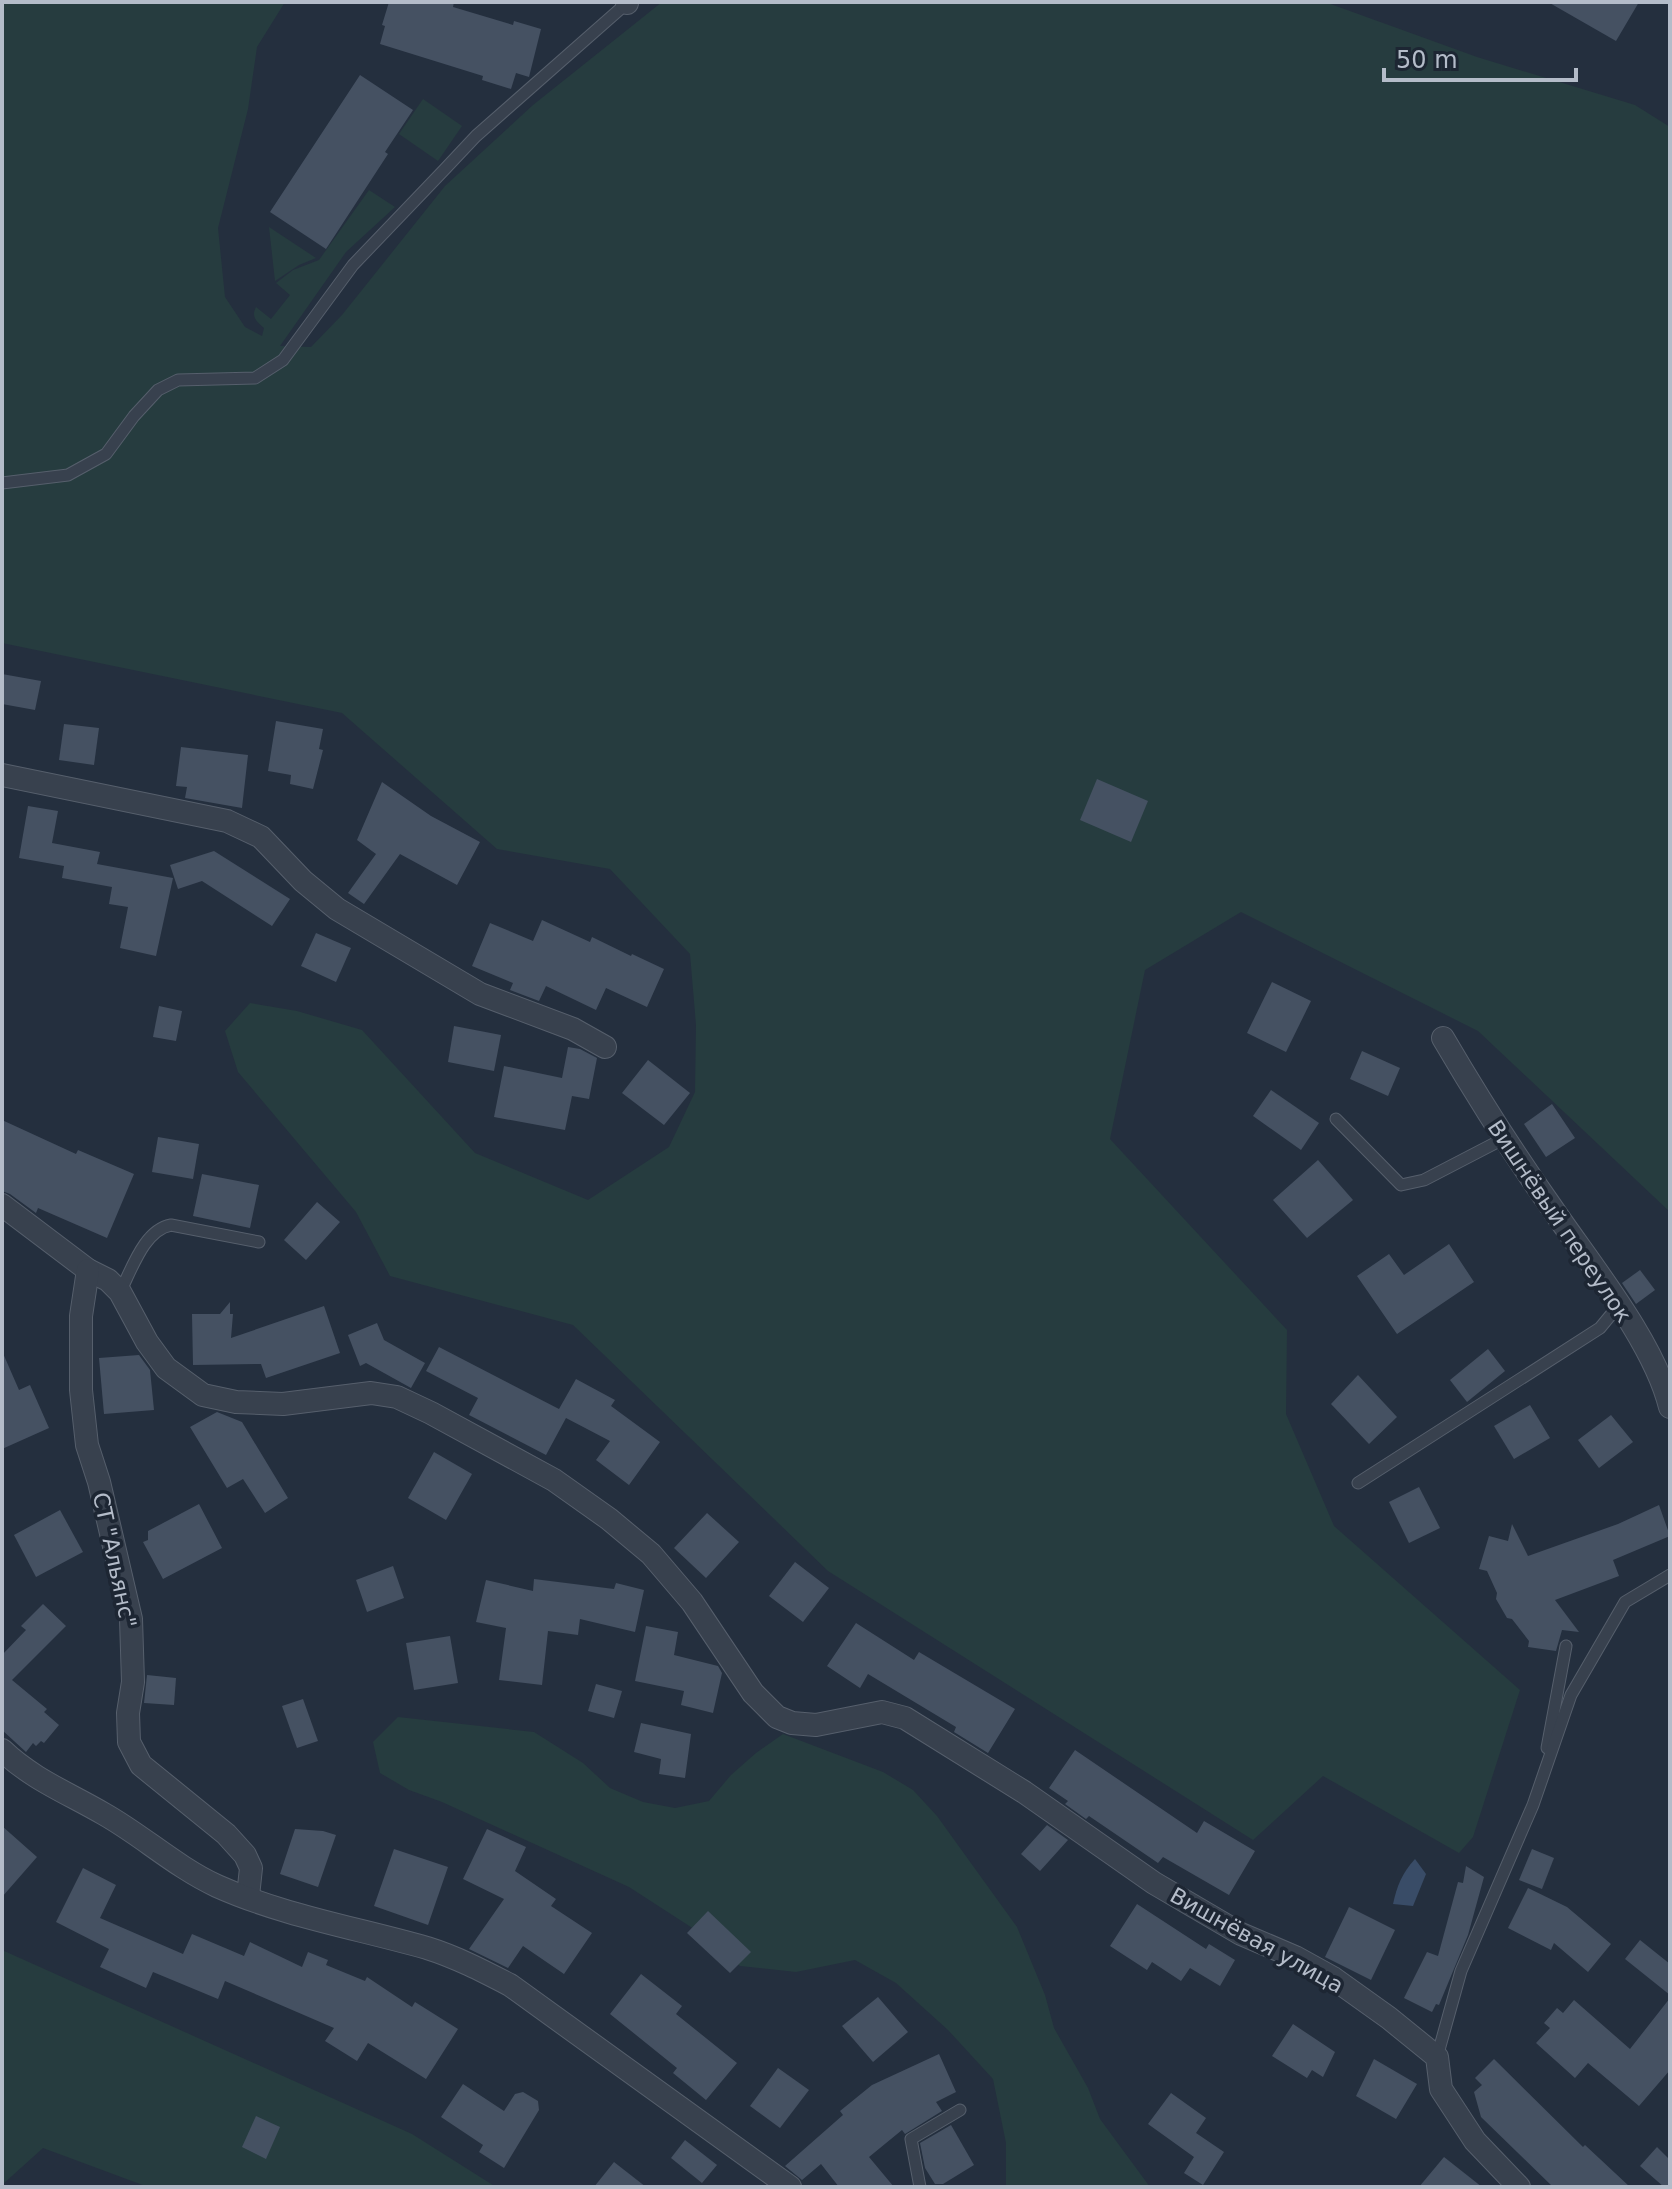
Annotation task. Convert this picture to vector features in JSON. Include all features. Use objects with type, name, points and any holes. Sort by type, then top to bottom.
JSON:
[{"type":"street","points":[[2,775],[244,827],[261,837],[303,881],[337,909],[480,994],[573,1029],[605,1047]]},
{"type":"street","name":"Вишнёвый переулок","points":[[1443,1038],[1503,1139],[1619,1305],[1664,1382],[1670,1407]]},
{"type":"street","points":[[2,1205],[88,1270],[108,1280],[120,1292]]},
{"type":"street","name":"СТ \"Альянс\"","points":[[88,1270],[81,1316],[81,1390],[87,1445],[99,1482],[131,1619],[133,1682],[128,1713],[129,1742],[141,1765],[226,1834],[245,1855],[251,1868],[248,1896]]},
{"type":"street","name":"Вишнёвая улица","points":[[120,1292],[147,1342],[166,1368],[203,1395],[236,1402],[283,1404],[371,1393],[397,1397],[554,1480],[651,1554],[692,1602],[753,1693],[777,1717],[792,1723],[816,1725],[882,1712],[905,1718],[1024,1792],[1154,1883],[1241,1934],[1295,1957],[1333,1978],[1437,2057]]},
{"type":"street","points":[[2,1750],[18,1766],[53,1788],[104,1813],[175,1862],[218,1886],[306,1918],[428,1949],[465,1962],[510,1985],[790,2187]]},
{"type":"street","points":[[1437,2057],[1441,2089],[1475,2141],[1519,2187]]},
{"type":"lane","points":[[2,483],[68,475],[106,454],[158,390],[178,380],[255,378],[283,360],[353,265],[476,136],[627,2]]},
{"type":"lane","points":[[1336,1119],[1401,1185],[1424,1180],[1503,1139]]},
{"type":"lane","points":[[120,1292],[146,1243],[160,1227],[171,1225],[259,1242]]},
{"type":"lane","points":[[1358,1483],[1600,1328],[1619,1305]]},
{"type":"lane","points":[[1437,2057],[1461,1971],[1540,1785],[1571,1695],[1625,1602],[1670,1575]]},
{"type":"lane","points":[[1540,1785],[1566,1646]]},
{"type":"lane","points":[[920,2187],[911,2139],[960,2110]]},
{"type":"green space","points":[[2,2],[285,2],[257,47],[248,109],[218,228],[225,297],[245,327],[262,336],[264,328],[254,316],[256,307],[271,319],[290,295],[276,283],[293,270],[319,260],[369,190],[395,207],[346,252],[280,346],[311,347],[342,315],[445,186],[533,105],[662,2],[1325,2],[1477,57],[1635,105],[1670,127],[1670,1212],[1478,1031],[1241,912],[1145,970],[1110,1139],[1287,1330],[1286,1414],[1334,1526],[1520,1690],[1473,1837],[1459,1853],[1323,1776],[1253,1840],[828,1571],[573,1325],[390,1276],[356,1212],[238,1072],[225,1031],[250,1003],[297,1011],[362,1030],[475,1153],[588,1200],[669,1147],[695,1092],[696,1025],[690,954],[610,869],[497,849],[342,713],[2,643]]},
{"type":"green space","points":[[423,99],[462,126],[438,161],[399,134]]},
{"type":"green space","points":[[269,227],[316,258],[275,281]]},
{"type":"green space","points":[[398,1717],[534,1732],[583,1763],[610,1788],[643,1802],[675,1808],[709,1801],[731,1775],[783,1734],[883,1772],[913,1790],[937,1816],[1017,1927],[1045,1995],[1054,2028],[1088,2088],[1100,2119],[1150,2187],[1006,2187],[1006,2143],[993,2079],[948,2030],[896,1983],[855,1960],[796,1972],[740,1966],[714,1942],[629,1887],[409,1790],[380,1773],[373,1742]]},
{"type":"green space","points":[[2,1950],[412,2134],[496,2187],[148,2187],[43,2148],[2,2185]]},
{"type":"water","points":[[1415,1859],[1426,1874],[1413,1906],[1393,1904],[1401,1880]]},
{"type":"building","points":[[389,2],[454,2],[453,7],[513,25],[514,21],[541,29],[529,77],[516,73],[511,89],[482,80],[483,76],[380,44]]},
{"type":"building","points":[[1548,2],[1639,2],[1616,41]]},
{"type":"building","points":[[360,75],[413,110],[326,249],[270,212]]},
{"type":"building","points":[[2,674],[41,681],[35,710],[2,704]]},
{"type":"building","points":[[276,721],[323,729],[319,749],[323,750],[313,789],[290,784],[291,775],[268,771]]},
{"type":"building","points":[[64,724],[99,728],[94,765],[59,760]]},
{"type":"building","points":[[181,747],[248,755],[242,808],[185,798],[187,787],[176,786]]},
{"type":"building","points":[[1097,779],[1148,801],[1131,842],[1080,820]]},
{"type":"building","points":[[382,782],[431,816],[480,842],[457,885],[400,854],[364,904],[348,893],[376,854],[357,840]]},
{"type":"building","points":[[28,806],[58,811],[52,843],[100,852],[97,864],[173,878],[156,956],[120,948],[128,907],[109,904],[112,887],[62,878],[64,866],[19,858]]},
{"type":"building","points":[[214,851],[290,899],[272,926],[202,881],[178,889],[170,865]]},
{"type":"building","points":[[542,920],[590,942],[592,937],[664,969],[647,1007],[606,988],[596,1010],[546,986],[539,1001],[510,990],[513,983],[472,966],[490,923],[533,941]]},
{"type":"building","points":[[316,933],[351,948],[336,982],[301,966]]},
{"type":"building","points":[[1272,982],[1311,1001],[1286,1052],[1247,1033]]},
{"type":"building","points":[[159,1006],[182,1011],[176,1041],[153,1037]]},
{"type":"building","points":[[454,1026],[501,1035],[494,1071],[448,1062]]},
{"type":"building","points":[[568,1047],[597,1058],[589,1099],[572,1096],[565,1130],[494,1117],[504,1066],[562,1078]]},
{"type":"building","points":[[1362,1051],[1400,1068],[1388,1096],[1350,1079]]},
{"type":"building","points":[[648,1060],[690,1093],[664,1125],[622,1093]]},
{"type":"building","points":[[1271,1090],[1319,1123],[1301,1150],[1253,1116]]},
{"type":"building","points":[[1552,1104],[1575,1138],[1546,1157],[1524,1124]]},
{"type":"building","points":[[2,1120],[76,1154],[78,1150],[134,1174],[107,1238],[38,1208],[36,1213],[2,1191]]},
{"type":"building","points":[[158,1137],[199,1144],[193,1179],[152,1172]]},
{"type":"building","points":[[1318,1160],[1353,1200],[1307,1238],[1273,1200]]},
{"type":"building","points":[[202,1174],[259,1185],[250,1228],[193,1216]]},
{"type":"building","points":[[317,1202],[340,1222],[306,1260],[284,1240]]},
{"type":"building","points":[[1449,1244],[1474,1282],[1397,1334],[1357,1276],[1389,1254],[1404,1275]]},
{"type":"building","points":[[1640,1270],[1655,1290],[1636,1304],[1622,1283]]},
{"type":"building","points":[[230,1302],[230,1314],[233,1314],[231,1338],[324,1306],[340,1353],[266,1378],[261,1364],[193,1365],[192,1314],[220,1314]]},
{"type":"building","points":[[377,1323],[384,1340],[425,1363],[411,1388],[366,1363],[360,1366],[348,1335]]},
{"type":"building","points":[[439,1347],[559,1409],[576,1379],[615,1400],[611,1406],[660,1442],[629,1485],[596,1460],[610,1441],[566,1418],[546,1455],[469,1415],[478,1398],[426,1371]]},
{"type":"building","points":[[1488,1349],[1505,1371],[1467,1402],[1450,1380]]},
{"type":"building","points":[[2,1351],[19,1390],[30,1385],[49,1428],[2,1449]]},
{"type":"building","points":[[139,1355],[150,1370],[154,1410],[104,1414],[99,1358]]},
{"type":"building","points":[[1358,1375],[1397,1417],[1369,1444],[1331,1404]]},
{"type":"building","points":[[1530,1405],[1550,1438],[1514,1459],[1494,1426]]},
{"type":"building","points":[[217,1412],[242,1422],[288,1498],[265,1513],[243,1479],[227,1488],[190,1427]]},
{"type":"building","points":[[1611,1415],[1633,1442],[1599,1468],[1578,1440]]},
{"type":"building","points":[[434,1452],[472,1474],[446,1520],[408,1498]]},
{"type":"building","points":[[1419,1487],[1440,1528],[1409,1543],[1389,1502]]},
{"type":"building","points":[[199,1504],[222,1548],[163,1579],[143,1542],[148,1540],[148,1531]]},
{"type":"building","points":[[1659,1505],[1670,1536],[1613,1560],[1619,1576],[1555,1600],[1579,1632],[1562,1630],[1556,1651],[1528,1647],[1529,1641],[1512,1619],[1507,1618],[1496,1599],[1497,1593],[1487,1571],[1479,1569],[1489,1536],[1508,1541],[1512,1524],[1528,1556],[1618,1524]]},
{"type":"building","points":[[60,1510],[83,1552],[36,1577],[14,1535]]},
{"type":"building","points":[[707,1513],[739,1542],[706,1578],[674,1548]]},
{"type":"building","points":[[795,1562],[829,1588],[803,1622],[769,1596]]},
{"type":"building","points":[[393,1566],[404,1598],[367,1612],[356,1580]]},
{"type":"building","points":[[534,1579],[614,1589],[616,1583],[644,1590],[635,1632],[580,1619],[578,1635],[548,1631],[542,1685],[499,1680],[506,1628],[476,1622],[486,1580],[533,1591]]},
{"type":"building","points":[[43,1604],[66,1626],[12,1680],[47,1709],[44,1712],[59,1725],[44,1743],[41,1741],[36,1746],[33,1743],[26,1752],[2,1730],[2,1655],[26,1630],[21,1626]]},
{"type":"building","points":[[856,1623],[914,1660],[919,1652],[1015,1709],[988,1753],[954,1732],[956,1727],[868,1674],[860,1688],[827,1666]]},
{"type":"building","points":[[646,1626],[678,1632],[674,1655],[718,1666],[722,1673],[713,1713],[681,1705],[684,1691],[635,1681]]},
{"type":"building","points":[[450,1636],[458,1683],[414,1690],[406,1643]]},
{"type":"building","points":[[147,1675],[176,1678],[174,1705],[144,1703]]},
{"type":"building","points":[[596,1684],[622,1691],[614,1718],[588,1711]]},
{"type":"building","points":[[303,1699],[318,1741],[297,1748],[282,1706]]},
{"type":"building","points":[[641,1723],[691,1734],[685,1778],[659,1774],[661,1759],[634,1752]]},
{"type":"building","points":[[1075,1750],[1197,1833],[1204,1821],[1255,1851],[1229,1895],[1163,1857],[1158,1863],[1089,1816],[1086,1819],[1065,1804],[1068,1801],[1049,1788]]},
{"type":"building","points":[[1047,1825],[1068,1840],[1040,1871],[1021,1854]]},
{"type":"building","points":[[2,1826],[37,1857],[2,1897]]},
{"type":"building","points":[[295,1829],[336,1835],[318,1887],[280,1874]]},
{"type":"building","points":[[487,1829],[526,1847],[515,1871],[556,1899],[551,1906],[592,1933],[564,1974],[523,1946],[508,1968],[469,1949],[504,1899],[463,1879]]},
{"type":"building","points":[[394,1849],[448,1867],[428,1925],[374,1906]]},
{"type":"building","points":[[1532,1849],[1554,1858],[1542,1889],[1519,1880]]},
{"type":"building","points":[[1466,1866],[1484,1877],[1468,1935],[1439,2005],[1436,2004],[1432,2012],[1404,1998],[1427,1952],[1438,1956],[1458,1882],[1463,1883]]},
{"type":"building","points":[[83,1868],[116,1885],[100,1918],[183,1954],[192,1934],[244,1956],[250,1942],[302,1967],[308,1952],[328,1960],[326,1965],[365,1981],[367,1977],[412,2007],[415,2002],[458,2029],[426,2079],[368,2043],[357,2061],[325,2041],[334,2028],[225,1981],[218,1999],[153,1972],[146,1988],[100,1967],[109,1949],[56,1922]]},
{"type":"building","points":[[1528,1888],[1567,1907],[1611,1944],[1588,1972],[1554,1943],[1551,1950],[1508,1928]]},
{"type":"building","points":[[1137,1904],[1206,1949],[1209,1944],[1235,1960],[1220,1986],[1190,1968],[1181,1981],[1152,1962],[1147,1970],[1110,1946]]},
{"type":"building","points":[[1349,1907],[1395,1930],[1371,1980],[1325,1957]]},
{"type":"building","points":[[708,1911],[751,1952],[730,1973],[687,1933]]},
{"type":"building","points":[[1640,1940],[1670,1964],[1670,1995],[1625,1959]]},
{"type":"building","points":[[641,1974],[682,2006],[676,2014],[737,2063],[706,2100],[673,2073],[677,2068],[610,2014]]},
{"type":"building","points":[[878,1997],[908,2032],[873,2062],[842,2026]]},
{"type":"building","points":[[1670,1998],[1670,2070],[1639,2106],[1588,2063],[1575,2078],[1536,2043],[1550,2028],[1544,2023],[1557,2008],[1563,2013],[1574,2000],[1630,2049]]},
{"type":"building","points":[[1293,2024],[1335,2052],[1323,2077],[1312,2070],[1307,2078],[1272,2056]]},
{"type":"building","points":[[939,2054],[956,2092],[936,2102],[942,2111],[905,2134],[902,2130],[869,2157],[894,2187],[839,2187],[821,2164],[802,2180],[785,2166],[843,2115],[840,2111],[872,2085]]},
{"type":"building","points":[[1374,2059],[1417,2084],[1396,2119],[1356,2096]]},
{"type":"building","points":[[1494,2059],[1583,2147],[1585,2145],[1630,2187],[1553,2187],[1481,2117],[1474,2092],[1482,2085],[1475,2078]]},
{"type":"building","points":[[778,2068],[809,2090],[780,2128],[750,2106]]},
{"type":"building","points":[[463,2084],[504,2111],[515,2094],[523,2092],[538,2101],[539,2110],[504,2168],[479,2152],[483,2145],[441,2117]]},
{"type":"building","points":[[1171,2093],[1206,2118],[1196,2133],[1224,2152],[1203,2185],[1184,2173],[1194,2157],[1148,2124]]},
{"type":"building","points":[[256,2116],[280,2127],[266,2159],[242,2147]]},
{"type":"building","points":[[951,2125],[974,2165],[943,2184],[935,2184],[925,2168],[920,2143]]},
{"type":"building","points":[[685,2140],[717,2165],[702,2183],[671,2158]]},
{"type":"building","points":[[1657,2147],[1670,2160],[1670,2187],[1664,2187],[1640,2166]]},
{"type":"building","points":[[1444,2157],[1482,2187],[1419,2187]]},
{"type":"building","points":[[614,2162],[646,2187],[594,2187]]}]
